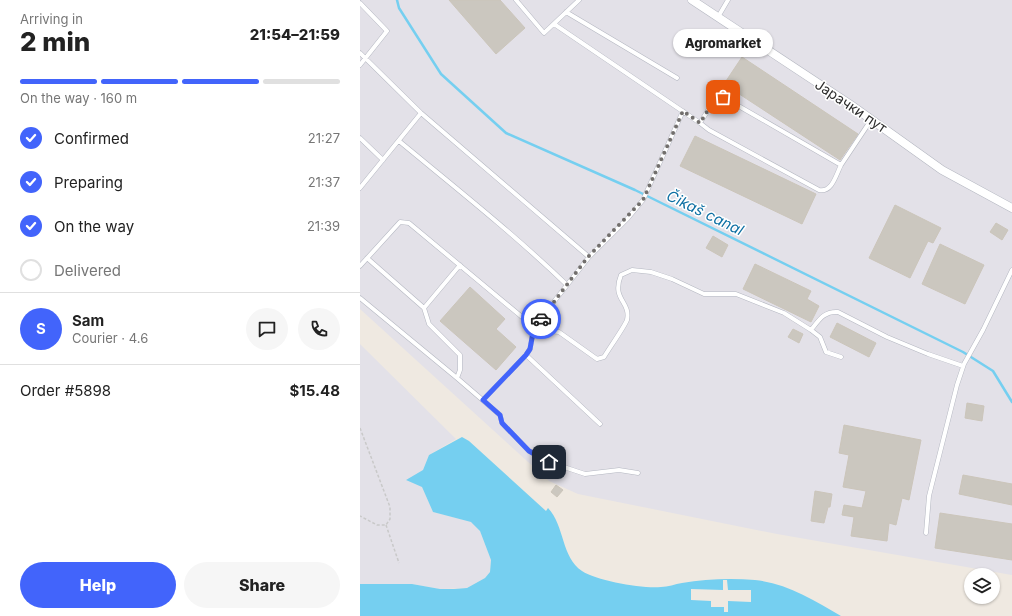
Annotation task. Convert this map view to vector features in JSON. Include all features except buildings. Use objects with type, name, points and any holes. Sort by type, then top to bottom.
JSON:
[{"type":"street","name":"Јарачки пут","points":[[692,0],[871,120],[942,170],[1012,208]]},
{"type":"lane","points":[[516,0],[544,33],[579,0]]},
{"type":"lane","points":[[718,17],[728,0]]},
{"type":"lane","points":[[360,2],[386,31],[360,65]]},
{"type":"lane","points":[[566,12],[677,78]]},
{"type":"lane","points":[[554,24],[710,130],[819,190],[824,191],[829,189],[841,166],[871,120]]},
{"type":"lane","points":[[360,53],[421,113],[588,257]]},
{"type":"lane","points":[[700,123],[715,99],[723,97],[841,166]]},
{"type":"lane","points":[[483,400],[526,355],[530,349],[534,327],[588,257],[643,200],[683,111]]},
{"type":"lane","points":[[360,188],[421,113]]},
{"type":"lane","points":[[360,138],[383,160]]},
{"type":"lane","points":[[399,141],[534,254],[567,285]]},
{"type":"lane","points":[[360,266],[400,222],[409,223],[534,327],[559,332],[597,359],[604,357],[627,320],[626,307],[618,292],[618,284],[621,275],[632,270],[651,272],[672,279],[704,294],[736,294],[784,313],[820,337],[826,352],[841,357]]},
{"type":"lane","points":[[367,258],[424,308],[429,324],[460,355],[460,370],[457,378]]},
{"type":"lane","points":[[424,308],[460,265]]},
{"type":"lane","points":[[926,533],[929,496],[957,384],[964,365],[1012,270]]},
{"type":"lane","points":[[360,298],[500,415],[502,423],[529,451],[549,462],[585,474],[619,470],[638,473]]},
{"type":"lane","points":[[811,330],[823,316],[831,312],[838,312],[887,337],[928,354],[964,365]]},
{"type":"lane","points":[[526,355],[600,424]]},
{"type":"path","points":[[360,428],[390,507],[390,519],[386,525]]},
{"type":"path","points":[[360,516],[377,525],[386,525]]},
{"type":"path","points":[[386,525],[399,563]]},
{"type":"shaded area","points":[[360,0],[1012,0],[1012,575],[1000,573],[1000,568],[972,568],[777,534],[578,494],[549,481],[360,309]]},
{"type":"shaded area","points":[[360,344],[456,439],[429,455],[423,470],[422,487],[433,512],[472,522],[480,531],[491,560],[490,572],[485,578],[467,588],[440,589],[412,584],[360,584]]},
{"type":"water","points":[[462,437],[469,441],[546,511],[548,508],[558,523],[570,558],[575,565],[589,575],[620,584],[643,587],[666,587],[679,583],[718,579],[755,580],[789,588],[841,616],[360,616],[360,584],[412,584],[440,589],[467,588],[485,578],[490,572],[491,560],[480,531],[471,522],[433,512],[422,487],[406,480],[423,470],[429,455]]},
{"type":"pier","points":[[723,580],[727,580],[728,590],[751,590],[751,602],[728,601],[728,612],[724,612],[724,607],[711,607],[711,601],[691,600],[691,589],[723,590]]},
{"type":"waterway","name":"Čikaš canal","points":[[397,0],[399,8],[441,74],[506,133],[635,190],[963,352],[993,371],[1012,402]]},
{"type":"way so far","points":[[541,319],[588,257],[628,218],[643,200],[683,111],[700,123],[715,99],[723,97]]},
{"type":"place","name":"Agromarket","points":[[723,97]]},
{"type":"route","points":[[541,319],[534,327],[530,349],[526,355],[483,400],[500,415],[502,423],[529,451],[549,462]]}]
